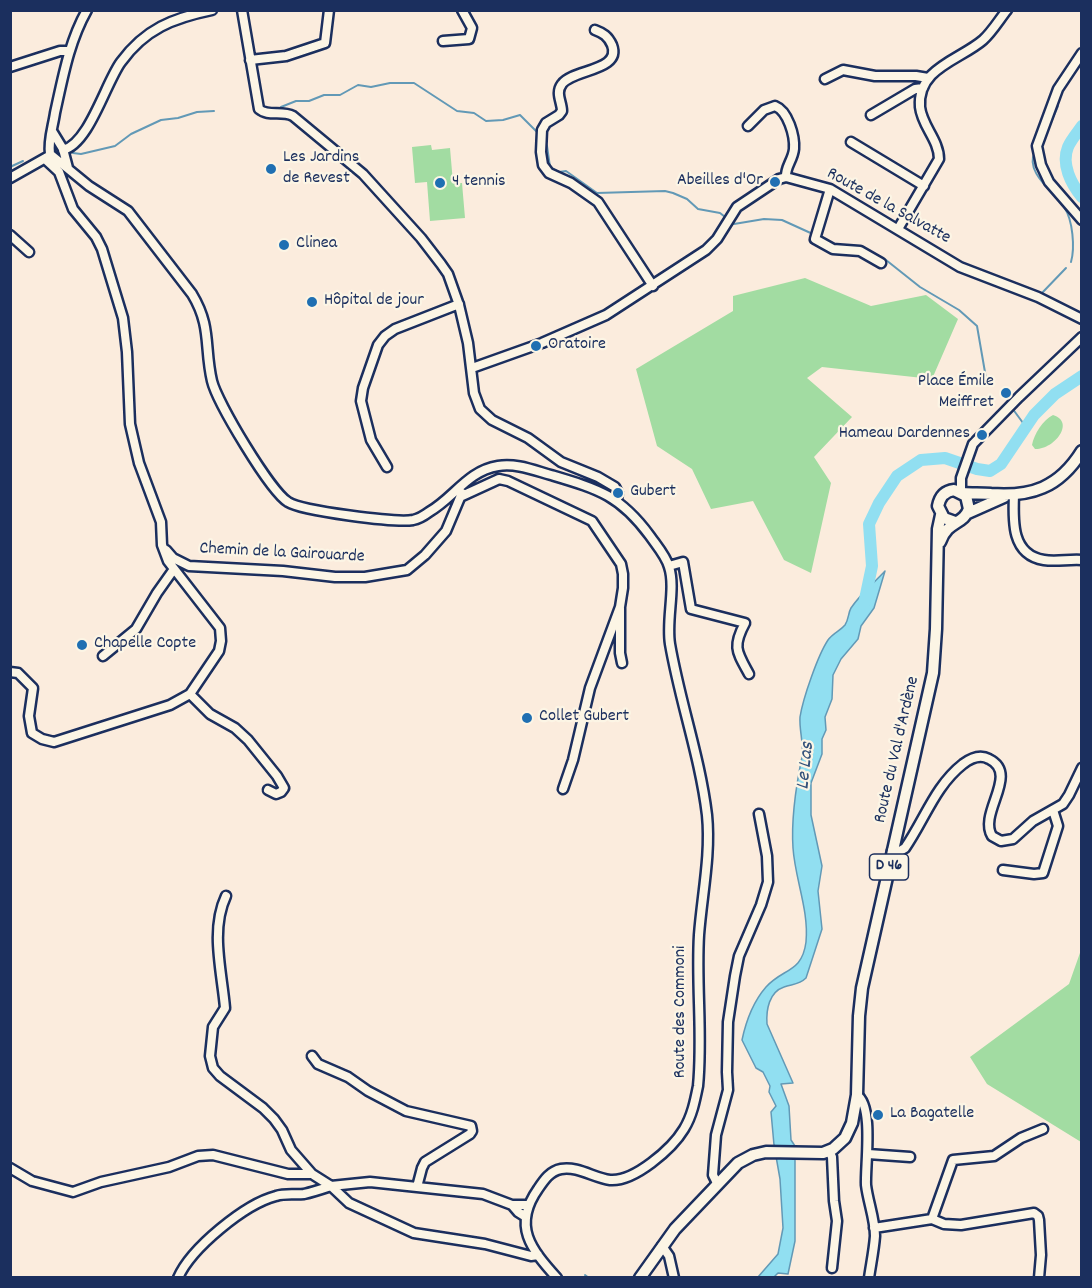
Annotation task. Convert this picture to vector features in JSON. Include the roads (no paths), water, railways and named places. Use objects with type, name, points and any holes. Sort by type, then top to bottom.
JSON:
[{"type":"main road","points":[[955,522],[941,515],[938,506],[945,493],[1011,495],[1034,492],[1051,483],[1070,468],[1082,451]]},
{"type":"main road","points":[[958,492],[968,500],[968,513]]},
{"type":"main road","points":[[939,545],[945,531],[955,522],[968,513],[1011,495]]},
{"type":"main road","name":"Route du Val d'Ardène","points":[[829,1151],[849,1133],[857,1095],[860,1004],[933,673],[938,529],[941,515]]},
{"type":"main road","points":[[640,1278],[675,1229],[731,1168],[741,1161],[769,1151],[816,1154],[829,1151]]},
{"type":"street","points":[[10,672],[18,673],[33,688],[29,716],[32,733],[54,742],[170,705],[190,694],[219,651],[220,628],[168,561],[162,545],[161,522],[139,462],[130,424],[123,318],[102,249],[96,237],[73,209],[59,172],[55,153],[52,131],[69,51],[77,28],[87,10]]},
{"type":"street","points":[[10,178],[74,145],[92,120],[114,73],[145,37],[184,15],[212,10]]},
{"type":"street","points":[[242,10],[259,109],[265,113],[288,114],[298,119],[363,174],[421,238],[448,274],[459,304],[472,368],[474,393],[480,409],[486,416],[528,438],[561,462],[598,477],[615,487],[618,493],[617,500]]},
{"type":"street","points":[[250,60],[286,56],[325,43],[329,10]]},
{"type":"street","points":[[442,41],[469,39],[472,28],[462,10]]},
{"type":"street","points":[[898,229],[940,156],[921,111],[920,99],[923,88],[935,70],[981,42],[1007,10]]},
{"type":"street","points":[[595,30],[605,35],[610,41],[613,51],[610,59],[605,65],[565,80],[558,91],[562,111],[546,123],[541,137],[542,161],[546,170],[554,176],[571,183],[598,202],[653,286]]},
{"type":"street","points":[[10,67],[60,51],[69,51]]},
{"type":"street","points":[[1082,53],[1058,89],[1037,149],[1048,182],[1082,220]]},
{"type":"street","points":[[825,79],[843,70],[875,76],[928,78]]},
{"type":"street","points":[[871,115],[915,88],[923,88]]},
{"type":"street","points":[[472,368],[572,332],[611,313],[710,247],[740,205],[786,177],[786,169],[794,149],[788,122],[782,110],[775,106],[767,107],[747,126]]},
{"type":"street","points":[[851,142],[924,186]]},
{"type":"street","points":[[55,153],[89,186],[128,211],[192,294],[206,324],[210,372],[216,393],[269,482],[287,502],[310,510],[393,520],[412,520],[443,503],[464,481],[479,472],[496,466],[514,465],[588,486],[617,500],[644,527],[669,566],[683,562],[691,609],[745,623],[739,635],[737,652],[748,674]]},
{"type":"street","name":"Route de la Salvatte","points":[[786,177],[830,189],[960,267],[1038,297],[1082,319]]},
{"type":"street","points":[[830,189],[815,239],[833,249],[860,251],[880,263]]},
{"type":"street","points":[[10,235],[29,252]]},
{"type":"street","points":[[387,467],[370,440],[361,401],[363,388],[378,345],[395,329],[459,304]]},
{"type":"street","points":[[958,492],[971,446],[1082,337]]},
{"type":"street","points":[[462,496],[499,479],[508,481],[592,521],[621,564],[623,588],[620,607],[620,653],[622,663]]},
{"type":"street","name":"Chemin de la Gairouarde","points":[[162,545],[173,558],[189,566],[283,571],[335,577],[365,577],[407,570],[425,555],[446,531],[462,496],[464,481]]},
{"type":"street","points":[[1011,495],[1013,523],[1023,550],[1043,560],[1082,560]]},
{"type":"street","name":"Route des Commoni","points":[[557,1278],[538,1255],[526,1233],[526,1216],[535,1193],[547,1177],[561,1168],[610,1180],[625,1179],[632,1175],[674,1142],[683,1130],[692,1110],[699,1072],[699,936],[708,839],[706,807],[668,629],[672,578],[669,566]]},
{"type":"street","points":[[103,656],[136,629],[174,569]]},
{"type":"street","points":[[563,789],[573,760],[590,688],[620,607]]},
{"type":"street","points":[[190,694],[210,714],[235,728],[248,740],[284,788],[276,794],[268,790]]},
{"type":"street","points":[[892,851],[905,848],[944,782],[961,766],[974,758],[981,757],[991,760],[997,765],[1001,775],[989,821],[990,832],[995,839],[1001,842],[1010,841],[1036,818],[1053,810],[1067,799],[1082,768]]},
{"type":"street","points":[[1003,870],[1043,873],[1058,826],[1053,810]]},
{"type":"street","points":[[717,1183],[713,1175],[716,1135],[729,1090],[728,1022],[733,990],[739,956],[761,906],[768,882],[759,814]]},
{"type":"street","points":[[226,896],[220,921],[219,944],[225,1008],[213,1027],[210,1056],[212,1065],[220,1076],[263,1108],[282,1130],[291,1150],[312,1174],[331,1186],[350,1203],[414,1233],[491,1245],[531,1256],[538,1255]]},
{"type":"street","points":[[312,1056],[321,1066],[348,1077],[368,1091],[409,1112],[471,1126],[472,1131],[468,1136],[425,1162],[417,1187]]},
{"type":"street","points":[[857,1095],[861,1097],[864,1105],[868,1155],[867,1188],[874,1228],[869,1278]]},
{"type":"street","points":[[932,1219],[953,1160],[994,1156],[1022,1138],[1043,1129]]},
{"type":"street","points":[[829,1151],[833,1160],[837,1221],[832,1268]]},
{"type":"street","points":[[10,1168],[36,1182],[73,1192],[101,1182],[169,1167],[203,1155],[219,1155],[288,1174],[312,1174]]},
{"type":"street","points":[[868,1155],[910,1157]]},
{"type":"street","points":[[178,1278],[185,1265],[215,1232],[256,1204],[276,1196],[304,1194],[331,1186],[370,1182],[483,1194],[512,1205],[529,1205]]},
{"type":"street","points":[[512,1205],[526,1216]]},
{"type":"street","points":[[874,1228],[932,1219],[944,1224],[962,1225],[1030,1213],[1036,1214],[1039,1220],[1041,1255],[1039,1278]]},
{"type":"street","points":[[662,1246],[668,1254],[674,1278]]},
{"type":"water","points":[[885,571],[874,608],[861,626],[858,639],[841,659],[833,675],[832,699],[825,717],[826,730],[822,739],[822,754],[811,783],[811,815],[822,866],[818,891],[822,929],[806,978],[779,989],[772,997],[768,1007],[767,1024],[793,1083],[781,1084],[789,1106],[791,1140],[795,1146],[795,1241],[788,1274],[778,1273],[774,1277],[758,1277],[778,1254],[783,1228],[780,1179],[771,1112],[776,1106],[763,1072],[756,1068],[742,1040],[757,999],[772,981],[796,965],[804,952],[806,942],[806,918],[794,860],[793,837],[794,802],[802,752],[800,717],[811,677],[828,640],[845,625],[855,603]]},
{"type":"waterway","points":[[1065,85],[1082,63]]},
{"type":"waterway","points":[[281,107],[324,95],[340,95],[358,85],[371,87],[390,83],[414,83],[457,111],[474,113],[486,121],[503,120],[520,115],[539,134]]},
{"type":"waterway","points":[[1047,131],[1058,106]]},
{"type":"waterway","points":[[73,153],[81,154],[115,146],[131,134],[161,120],[197,112],[214,111]]},
{"type":"waterway","name":"Le Las","points":[[1082,126],[1072,139],[1066,153],[1066,167],[1074,186],[1082,197]]},
{"type":"waterway","points":[[544,141],[550,167],[559,172],[566,171],[597,193],[665,191],[687,199],[698,209],[720,213],[734,224],[764,219],[782,220],[815,235]]},
{"type":"waterway","points":[[1035,152],[1033,167],[1064,207],[1069,219],[1073,242],[1071,262]]},
{"type":"waterway","points":[[10,167],[23,161]]},
{"type":"waterway","points":[[825,240],[839,246]]},
{"type":"waterway","points":[[854,247],[861,247],[886,260],[920,287],[959,310],[977,326],[986,378]]},
{"type":"waterway","points":[[1041,294],[1066,268]]},
{"type":"waterway","name":"Le Las","points":[[864,604],[872,566],[869,524],[879,503],[897,476],[921,460],[945,458],[990,471],[1001,464],[1034,415],[1055,394],[1082,376]]},
{"type":"waterway","points":[[1012,408],[1026,427]]},
{"type":"waterway","points":[[585,1275],[589,1278]]},
{"type":"place","name":"Les Jardins de Revest","points":[[271,169]]},
{"type":"place","name":"Abeilles d'Or","points":[[775,182]]},
{"type":"place","name":"4 tennis","points":[[440,183]]},
{"type":"place","name":"Clinea","points":[[284,245]]},
{"type":"place","name":"Hôpital de jour","points":[[312,302]]},
{"type":"place","name":"Oratoire","points":[[536,346]]},
{"type":"place","name":"Place Émile Meiffret","points":[[1006,393]]},
{"type":"place","name":"Hameau Dardennes","points":[[982,435]]},
{"type":"place","name":"Gubert","points":[[618,493]]},
{"type":"place","name":"Chapelle Copte","points":[[82,645]]},
{"type":"place","name":"Collet Gubert","points":[[527,718]]},
{"type":"place","name":"La Bagatelle","points":[[878,1115]]}]
